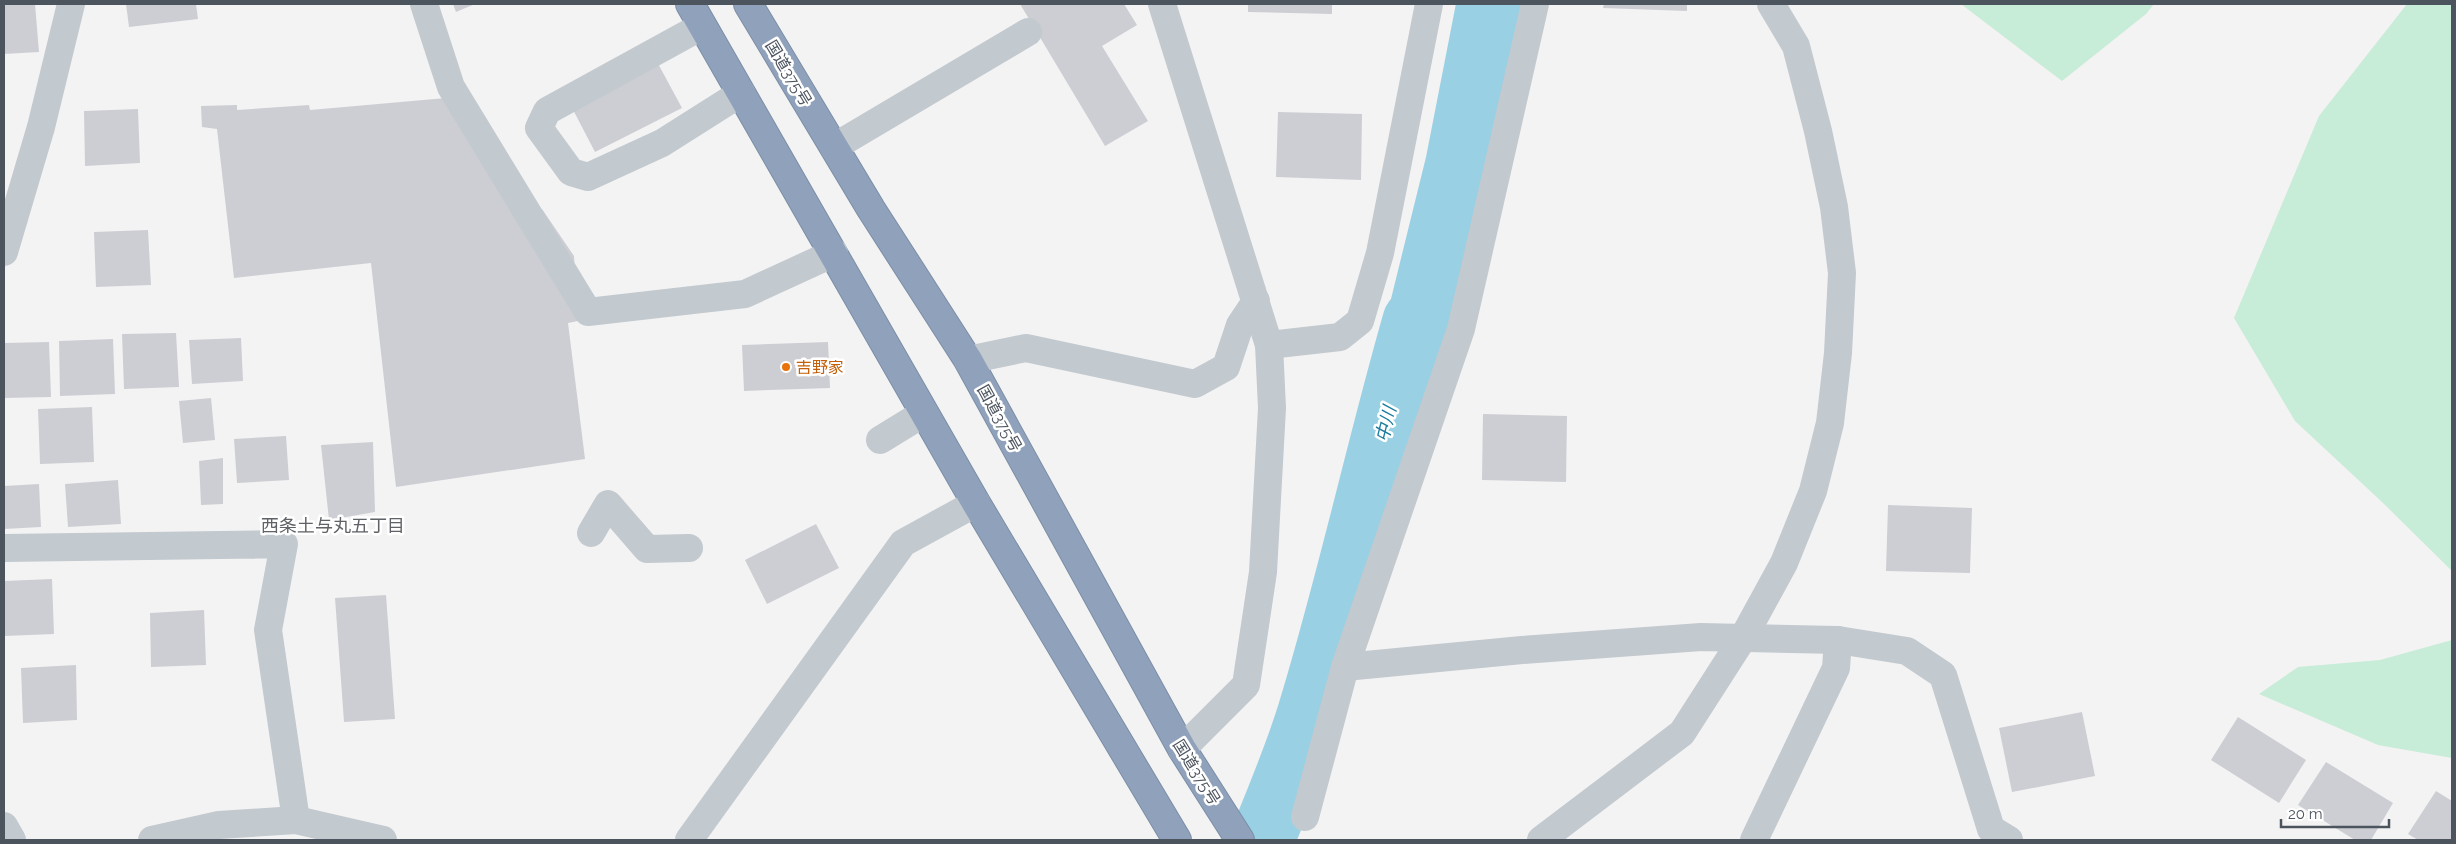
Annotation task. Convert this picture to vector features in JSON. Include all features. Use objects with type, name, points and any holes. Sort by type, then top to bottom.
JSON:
[{"type":"highway","name":"国道375号","points":[[748,4],[834,147],[968,360],[1182,749],[1240,840]]},
{"type":"highway","points":[[696,15],[976,503],[1177,840]]},
{"type":"street","points":[[4,252],[41,127],[70,4]]},
{"type":"street","points":[[424,4],[451,87],[588,312],[745,294],[834,253]]},
{"type":"street","points":[[1162,4],[1269,345],[1272,408],[1263,572],[1246,685],[1182,749]]},
{"type":"street","points":[[1269,345],[1340,337],[1360,321],[1380,253],[1429,4]]},
{"type":"street","points":[[1304,817],[1345,666],[1461,329],[1535,4]]},
{"type":"street","points":[[1541,840],[1682,733],[1743,638],[1784,563],[1813,491],[1830,424],[1838,353],[1842,273],[1834,207],[1796,46],[1771,4]]},
{"type":"street","points":[[696,15],[547,110],[539,128],[571,172],[588,177],[662,143],[741,92]]},
{"type":"street","points":[[834,147],[1028,32]]},
{"type":"street","points":[[968,360],[1026,348],[1195,384],[1226,367],[1240,325],[1256,301]]},
{"type":"street","points":[[880,440],[924,413]]},
{"type":"street","points":[[689,840],[903,543],[976,503]]},
{"type":"street","points":[[591,533],[608,504],[646,549],[689,548]]},
{"type":"street","points":[[4,548],[284,544],[268,630],[296,820]]},
{"type":"street","points":[[1345,666],[1701,637],[1838,640],[1907,651],[1943,675],[1991,829],[2009,840]]},
{"type":"street","points":[[1754,840],[1836,668],[1838,640]]},
{"type":"street","points":[[152,840],[219,825],[296,820],[383,840]]},
{"type":"street","points":[[4,826],[12,840]]},
{"type":"green space","points":[[1961,4],[2154,4],[2146,14],[2062,81]]},
{"type":"green space","points":[[2407,4],[2452,4],[2452,571],[2382,502],[2295,421],[2234,318],[2319,116]]},
{"type":"green space","points":[[2452,640],[2452,758],[2378,745],[2259,694],[2298,667],[2380,660]]},
{"type":"building","points":[[4,4],[35,4],[39,52],[4,54]]},
{"type":"building","points":[[126,4],[196,4],[198,19],[129,27]]},
{"type":"building","points":[[453,4],[475,4],[456,12]]},
{"type":"building","points":[[1020,4],[1124,4],[1137,25],[1102,46],[1148,121],[1105,146]]},
{"type":"building","points":[[1248,4],[1332,4],[1332,14],[1248,12]]},
{"type":"building","points":[[1604,4],[1687,4],[1687,11],[1603,8]]},
{"type":"building","points":[[655,58],[682,108],[595,152],[570,104]]},
{"type":"building","points":[[446,98],[522,225],[542,209],[574,256],[578,321],[568,323],[585,459],[396,487],[371,263],[234,278],[217,129],[202,127],[201,106],[237,105],[237,110],[309,105],[310,110]]},
{"type":"building","points":[[138,109],[140,163],[85,166],[84,111]]},
{"type":"building","points":[[1278,112],[1362,114],[1361,180],[1276,177]]},
{"type":"building","points":[[148,230],[151,285],[96,287],[94,232]]},
{"type":"building","points":[[176,333],[179,387],[124,389],[122,334]]},
{"type":"building","points":[[241,338],[243,381],[192,384],[189,340]]},
{"type":"building","points":[[113,339],[115,394],[60,396],[59,341]]},
{"type":"building","points":[[49,342],[51,397],[4,398],[4,343]]},
{"type":"building","name":"吉野家","points":[[828,342],[830,388],[744,391],[742,345]]},
{"type":"building","points":[[211,398],[215,440],[183,443],[179,401]]},
{"type":"building","points":[[92,407],[94,462],[40,464],[38,409]]},
{"type":"building","points":[[1483,414],[1567,416],[1566,482],[1482,480]]},
{"type":"building","points":[[286,436],[289,480],[237,483],[234,439]]},
{"type":"building","points":[[373,442],[375,512],[329,520],[321,445]]},
{"type":"building","points":[[223,458],[223,504],[201,505],[199,461]]},
{"type":"building","points":[[118,480],[121,524],[68,527],[65,484]]},
{"type":"building","points":[[39,484],[41,527],[4,529],[4,486]]},
{"type":"building","points":[[1888,505],[1972,508],[1970,573],[1886,571]]},
{"type":"building","points":[[816,524],[839,568],[767,604],[745,560]]},
{"type":"building","points":[[52,579],[54,634],[4,636],[4,581]]},
{"type":"building","points":[[386,595],[395,719],[344,722],[335,598]]},
{"type":"building","points":[[204,610],[206,665],[151,667],[150,613]]},
{"type":"building","points":[[76,665],[77,720],[23,723],[21,668]]},
{"type":"building","points":[[2082,712],[2095,776],[2012,792],[1999,728]]},
{"type":"building","points":[[2238,717],[2306,760],[2279,803],[2211,760]]},
{"type":"building","points":[[2326,762],[2393,803],[2371,840],[2355,840],[2298,805]]},
{"type":"building","points":[[2436,791],[2452,801],[2452,840],[2418,840],[2408,834]]},
{"type":"waterway","name":"中川","points":[[1262,840],[1311,709],[1415,321],[1421,313],[1458,163],[1489,4]]},
{"type":"place","name":"吉野家","points":[[786,367]]},
{"type":"district","name":"西条土与丸五丁目","points":[[333,526]]}]
